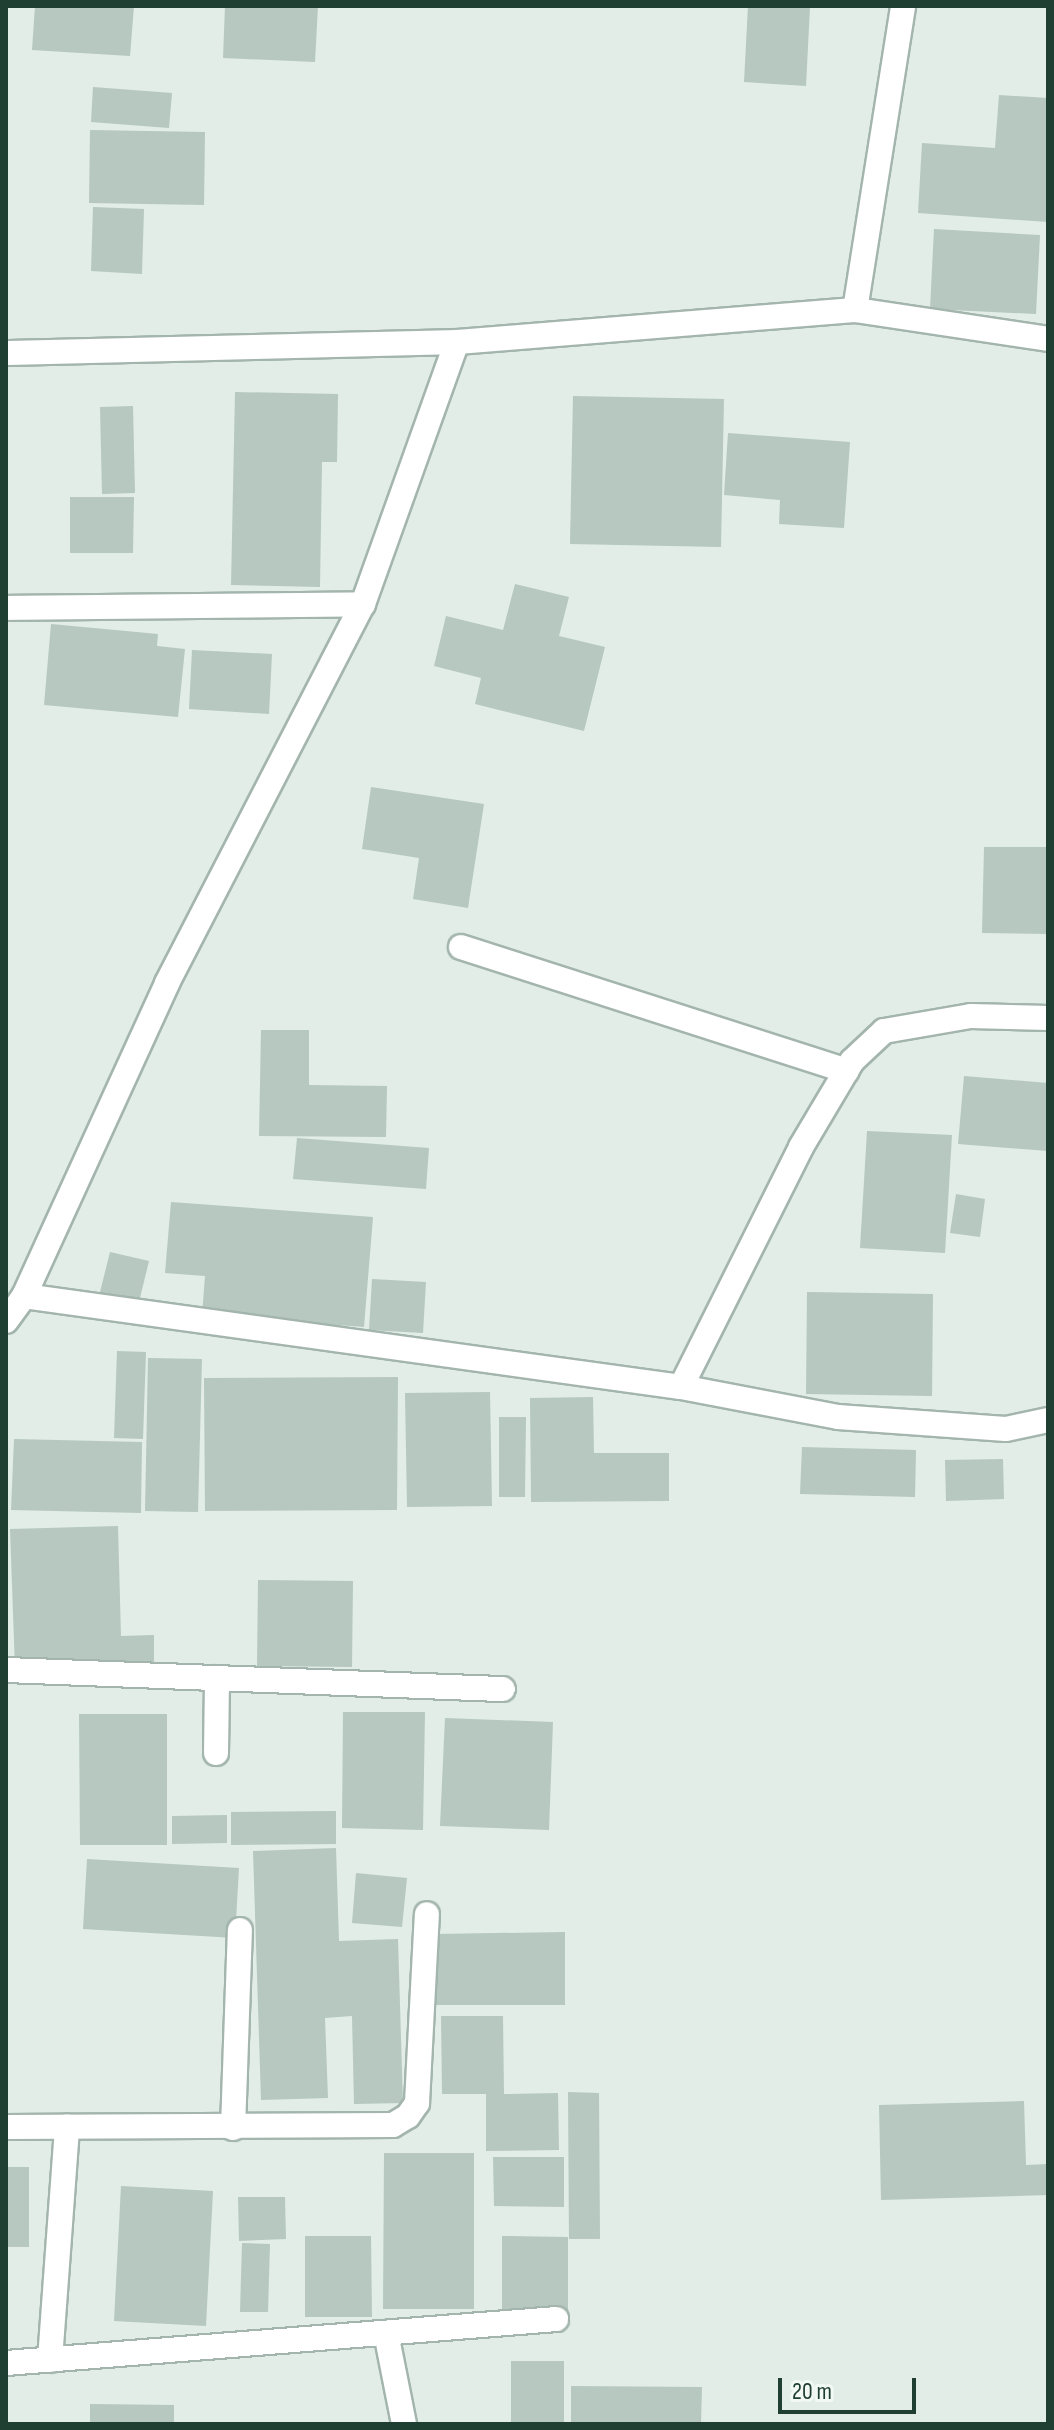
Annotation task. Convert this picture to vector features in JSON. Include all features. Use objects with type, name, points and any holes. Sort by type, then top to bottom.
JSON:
[{"type":"street","points":[[855,310],[903,6]]},
{"type":"street","points":[[6,353],[457,342],[855,310],[1048,339]]},
{"type":"street","points":[[6,1321],[24,1296],[167,983],[363,604],[457,342]]},
{"type":"street","points":[[6,608],[363,604]]},
{"type":"street","points":[[461,947],[847,1071]]},
{"type":"street","points":[[681,1387],[801,1147],[852,1061],[884,1031],[971,1016],[1048,1018]]},
{"type":"street","points":[[24,1296],[681,1387],[838,1417],[1006,1429],[1048,1420]]},
{"type":"street","points":[[6,1670],[503,1689]]},
{"type":"street","points":[[216,1753],[217,1678]]},
{"type":"street","points":[[6,2127],[393,2125],[408,2116],[417,2103],[427,1914]]},
{"type":"street","points":[[233,2128],[240,1930]]},
{"type":"street","points":[[50,2360],[67,2127]]},
{"type":"street","points":[[6,2363],[556,2319]]},
{"type":"street","points":[[386,2333],[404,2424]]},
{"type":"building","points":[[35,6],[134,6],[130,56],[32,50]]},
{"type":"building","points":[[225,6],[318,6],[315,62],[223,58]]},
{"type":"building","points":[[748,6],[810,7],[806,86],[744,82]]},
{"type":"building","points":[[93,87],[172,93],[169,128],[91,122]]},
{"type":"building","points":[[999,95],[1048,98],[1048,222],[918,213],[922,143],[995,148]]},
{"type":"building","points":[[90,130],[205,132],[204,205],[89,203]]},
{"type":"building","points":[[93,207],[144,209],[142,274],[91,271]]},
{"type":"building","points":[[934,229],[1040,235],[1036,314],[930,309]]},
{"type":"building","points":[[235,392],[338,394],[337,462],[322,462],[320,587],[231,585]]},
{"type":"building","points":[[573,396],[724,399],[721,547],[570,544]]},
{"type":"building","points":[[133,406],[135,493],[102,494],[100,407]]},
{"type":"building","points":[[728,433],[850,442],[844,528],[779,524],[780,500],[724,495]]},
{"type":"building","points":[[70,497],[134,497],[133,553],[70,553]]},
{"type":"building","points":[[515,584],[569,597],[559,636],[605,647],[584,731],[475,704],[481,678],[434,666],[446,616],[503,630]]},
{"type":"building","points":[[51,624],[158,634],[157,646],[185,649],[178,717],[44,705]]},
{"type":"building","points":[[192,650],[272,654],[269,714],[189,709]]},
{"type":"building","points":[[371,787],[484,804],[468,908],[413,899],[419,858],[362,849]]},
{"type":"building","points":[[984,847],[1048,847],[1048,934],[982,933]]},
{"type":"building","points":[[261,1030],[309,1030],[309,1085],[387,1086],[386,1137],[259,1136]]},
{"type":"building","points":[[964,1076],[1048,1083],[1048,1151],[958,1144]]},
{"type":"building","points":[[867,1131],[952,1135],[945,1253],[860,1248]]},
{"type":"building","points":[[297,1138],[429,1148],[426,1189],[293,1179]]},
{"type":"building","points":[[956,1194],[985,1199],[980,1237],[950,1233]]},
{"type":"building","points":[[171,1202],[373,1217],[364,1327],[202,1315],[205,1276],[165,1273]]},
{"type":"building","points":[[110,1252],[149,1261],[137,1310],[98,1300]]},
{"type":"building","points":[[372,1279],[426,1282],[423,1333],[369,1330]]},
{"type":"building","points":[[807,1292],[933,1294],[932,1396],[806,1394]]},
{"type":"building","points":[[117,1351],[146,1352],[143,1439],[114,1438]]},
{"type":"building","points":[[148,1358],[202,1359],[198,1512],[145,1511]]},
{"type":"building","points":[[398,1377],[397,1510],[205,1511],[204,1378]]},
{"type":"building","points":[[490,1392],[492,1506],[407,1507],[405,1393]]},
{"type":"building","points":[[593,1397],[594,1453],[669,1453],[669,1501],[531,1502],[530,1398]]},
{"type":"building","points":[[499,1417],[526,1417],[525,1497],[499,1497]]},
{"type":"building","points":[[14,1439],[142,1442],[141,1513],[11,1510]]},
{"type":"building","points":[[802,1447],[916,1450],[915,1497],[800,1494]]},
{"type":"building","points":[[1003,1459],[1004,1499],[946,1501],[945,1460]]},
{"type":"building","points":[[118,1526],[121,1636],[154,1635],[154,1665],[15,1669],[10,1529]]},
{"type":"building","points":[[258,1580],[353,1581],[352,1667],[257,1666]]},
{"type":"building","points":[[343,1712],[425,1712],[423,1830],[342,1828]]},
{"type":"building","points":[[79,1714],[167,1714],[167,1845],[80,1845]]},
{"type":"building","points":[[445,1718],[553,1722],[549,1830],[440,1826]]},
{"type":"building","points":[[336,1811],[336,1844],[231,1845],[231,1812]]},
{"type":"building","points":[[227,1815],[227,1843],[172,1844],[172,1816]]},
{"type":"building","points":[[336,1848],[339,1941],[398,1939],[403,2103],[354,2104],[352,2016],[325,2018],[328,2098],[261,2100],[253,1851]]},
{"type":"building","points":[[87,1859],[239,1868],[235,1938],[83,1929]]},
{"type":"building","points":[[356,1873],[407,1878],[402,1927],[352,1923]]},
{"type":"building","points":[[565,1932],[565,2005],[436,2005],[435,1934]]},
{"type":"building","points":[[441,2016],[503,2016],[504,2094],[558,2093],[559,2150],[486,2151],[486,2094],[442,2094]]},
{"type":"building","points":[[568,2092],[599,2093],[600,2239],[569,2239]]},
{"type":"building","points":[[1024,2101],[1026,2165],[1048,2164],[1048,2195],[881,2200],[879,2105]]},
{"type":"building","points":[[384,2153],[474,2153],[474,2309],[383,2309]]},
{"type":"building","points":[[493,2157],[564,2157],[564,2207],[494,2206]]},
{"type":"building","points":[[6,2167],[29,2167],[29,2247],[6,2247]]},
{"type":"building","points":[[121,2186],[213,2191],[206,2326],[114,2321]]},
{"type":"building","points":[[238,2197],[285,2197],[286,2239],[239,2241]]},
{"type":"building","points":[[305,2236],[371,2236],[372,2317],[305,2317]]},
{"type":"building","points":[[502,2236],[568,2237],[568,2311],[502,2311]]},
{"type":"building","points":[[242,2243],[270,2244],[268,2312],[240,2312]]},
{"type":"building","points":[[511,2361],[564,2361],[564,2424],[511,2424]]},
{"type":"building","points":[[571,2386],[702,2387],[701,2424],[571,2424]]},
{"type":"building","points":[[90,2404],[174,2405],[174,2424],[90,2424]]}]
